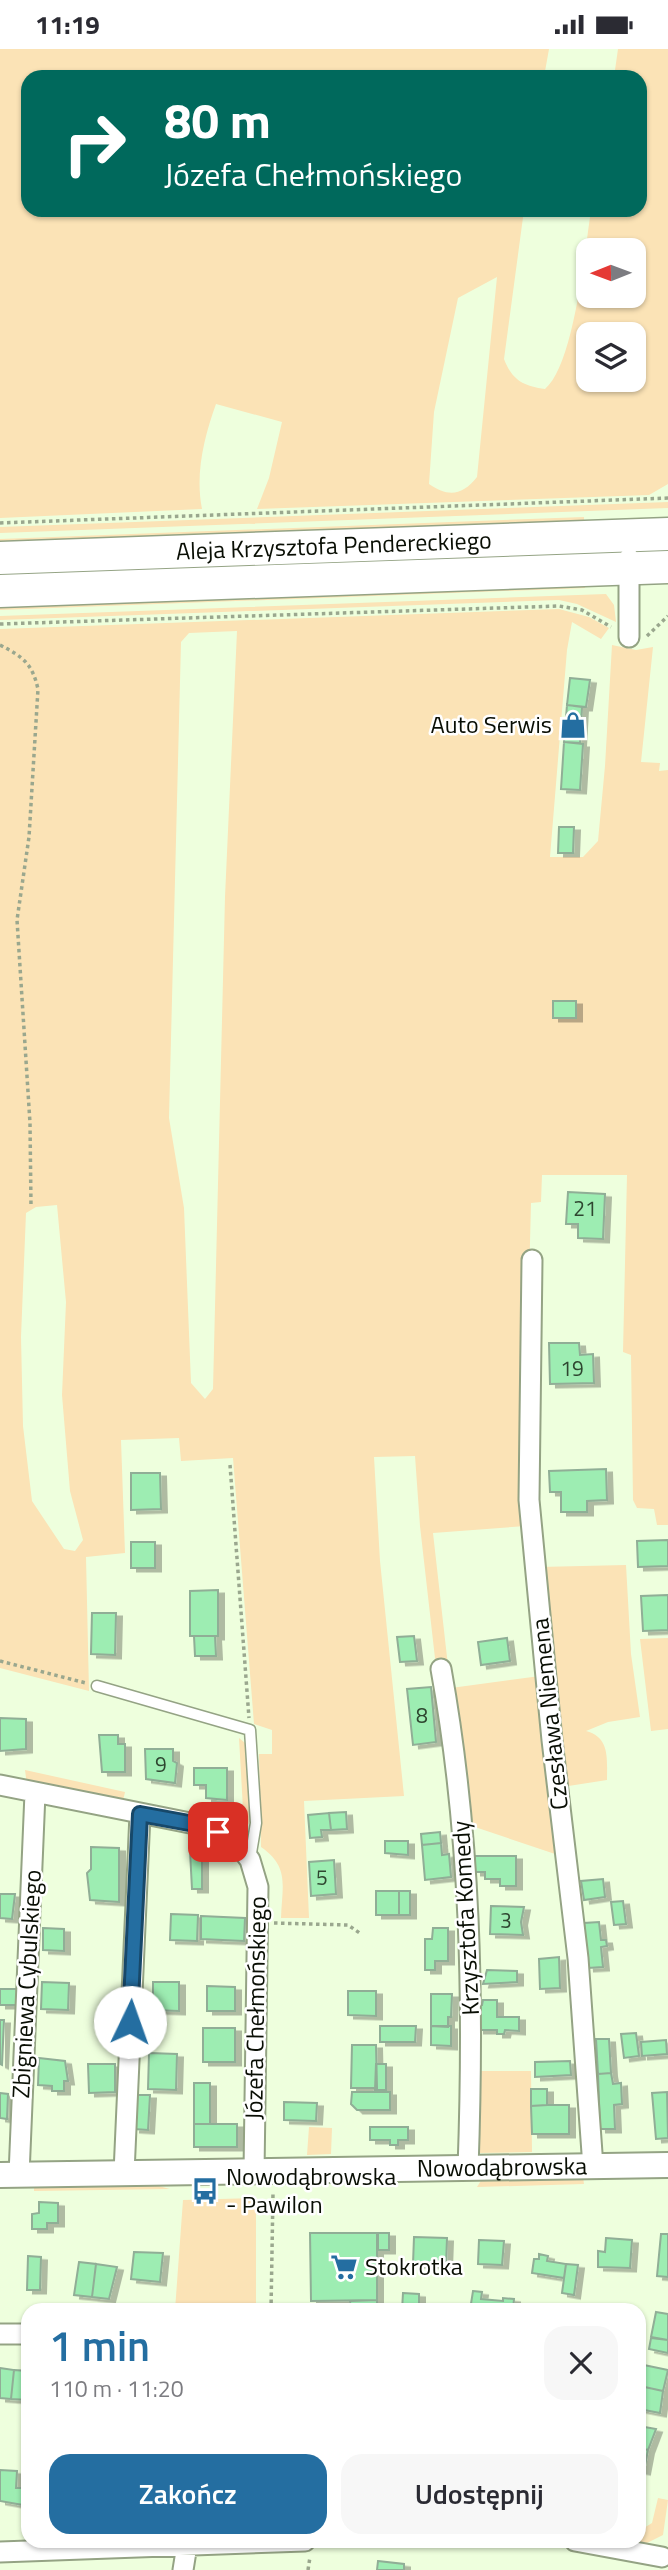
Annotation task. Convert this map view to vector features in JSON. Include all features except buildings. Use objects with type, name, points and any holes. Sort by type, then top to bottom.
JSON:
[{"type":"main road","name":"Aleja Krzysztofa Pendereckiego","points":[[0,558],[668,534]]},
{"type":"main road","name":"Aleja Krzysztofa Pendereckiego","points":[[0,591],[668,567]]},
{"type":"street","points":[[629,535],[629,637]]},
{"type":"street","name":"Czesława Niemena","points":[[531,1260],[529,1500],[552,1740],[578,1958],[593,2167]]},
{"type":"street","name":"Krzysztofa Komedy","points":[[441,1669],[453,1734],[470,1904],[472,2054],[468,2169]]},
{"type":"street","name":"Józefa Chełmońskiego","points":[[0,1785],[200,1825],[235,1840],[250,1860],[258,1887],[254,2172]]},
{"type":"street","name":"Zbigniewa Cybulskiego","points":[[9,2175],[35,1793]]},
{"type":"street","points":[[124,2173],[140,1814]]},
{"type":"street","name":"Nowodąbrowska","points":[[9,2175],[668,2165]]},
{"type":"street","points":[[0,2334],[21,2334]]},
{"type":"street","points":[[601,2548],[660,2564],[668,2537]]},
{"type":"street","points":[[0,2552],[107,2548]]},
{"type":"street","points":[[183,2570],[187,2548]]},
{"type":"lane","points":[[97,1686],[250,1730],[256,1823],[250,1860]]},
{"type":"path","points":[[0,523],[668,498]]},
{"type":"path","points":[[0,624],[559,605],[582,610],[629,637],[648,636],[668,616]]},
{"type":"path","points":[[0,645],[23,656],[33,668],[38,689],[29,837],[17,920],[30,1123],[31,1206]]},
{"type":"path","points":[[230,1465],[250,1730]]},
{"type":"path","points":[[0,1661],[97,1686]]},
{"type":"path","points":[[258,1923],[348,1925],[361,1934]]},
{"type":"path","points":[[271,2303],[273,2193]]},
{"type":"shaded area","points":[[0,49],[549,49],[545,70],[21,70],[21,217],[523,217],[504,359],[519,381],[545,389],[564,357],[576,308],[646,308],[646,238],[587,238],[590,217],[647,217],[647,70],[615,70],[618,49],[668,49],[668,484],[649,495],[257,509],[269,478],[282,422],[216,404],[202,456],[202,509],[0,518]],"holes":[[[497,277],[477,477],[466,488],[454,493],[442,491],[429,484],[434,412],[458,298]]]},
{"type":"shaded area","points":[[668,502],[668,508],[0,533],[0,527]]},
{"type":"shaded area","points":[[584,517],[584,524],[0,546],[0,539]]},
{"type":"shaded area","points":[[585,581],[585,588],[0,610],[0,602]]},
{"type":"shaded area","points":[[606,594],[614,605],[616,622],[577,604],[559,600],[0,620],[0,616]]},
{"type":"shaded area","points":[[559,609],[589,617],[609,628],[601,639],[572,622],[567,650],[550,857],[583,857],[598,841],[612,645],[636,650],[653,647],[641,762],[660,763],[659,771],[668,770],[668,1525],[657,1525],[654,1509],[637,1508],[633,1500],[631,1355],[623,1352],[627,1175],[542,1175],[541,1202],[531,1203],[524,1477],[526,1526],[433,1533],[448,1666],[436,1667],[415,1456],[374,1457],[380,1561],[404,1796],[304,1801],[309,1918],[281,1918],[283,1887],[280,1870],[270,1854],[261,1847],[259,1754],[272,1754],[272,1730],[254,1724],[233,1458],[181,1461],[179,1438],[121,1440],[125,1553],[86,1557],[89,1691],[0,1668],[0,629]],"holes":[[[237,631],[225,897],[213,1389],[205,1399],[191,1383],[184,1208],[169,1118],[181,642],[189,633]],[[57,1205],[66,1302],[62,1395],[70,1491],[83,1540],[75,1551],[64,1549],[32,1501],[23,1426],[21,1337],[26,1213],[36,1207]]]},
{"type":"shaded area","points":[[626,1565],[631,1654],[640,1717],[608,1722],[586,1731],[594,1734],[603,1744],[607,1757],[607,1780],[562,1787],[539,1567]]},
{"type":"shaded area","points":[[668,1638],[668,1729],[651,1731],[640,1639]]},
{"type":"shaded area","points":[[540,1676],[561,1856],[466,1824],[451,1688]]},
{"type":"shaded area","points":[[239,1738],[245,1743],[250,1822],[241,1832],[233,1831],[232,1814],[243,1809]]},
{"type":"shaded area","points":[[25,1770],[125,1792],[122,1805],[27,1785]]},
{"type":"shaded area","points":[[476,2071],[531,2071],[532,2152],[476,2153]]},
{"type":"shaded area","points":[[309,2127],[332,2128],[331,2154],[307,2155]]},
{"type":"shaded area","points":[[583,2177],[584,2184],[477,2187],[482,2179]]},
{"type":"shaded area","points":[[147,2183],[170,2189],[34,2191],[34,2184]]},
{"type":"shaded area","points":[[256,2198],[256,2303],[176,2303],[183,2200]]},
{"type":"shaded area","points":[[658,2498],[668,2500],[663,2535],[646,2544],[646,2527],[652,2523]]},
{"type":"place","name":"Auto Serwis","points":[[573,725]]},
{"type":"place","name":"Nowodąbrowska - Pawilon","points":[[205,2191]]},
{"type":"place","name":"Stokrotka","points":[[344,2267]]},
{"type":"route","points":[[130,2022],[140,1814],[200,1825],[218,1832]]}]
